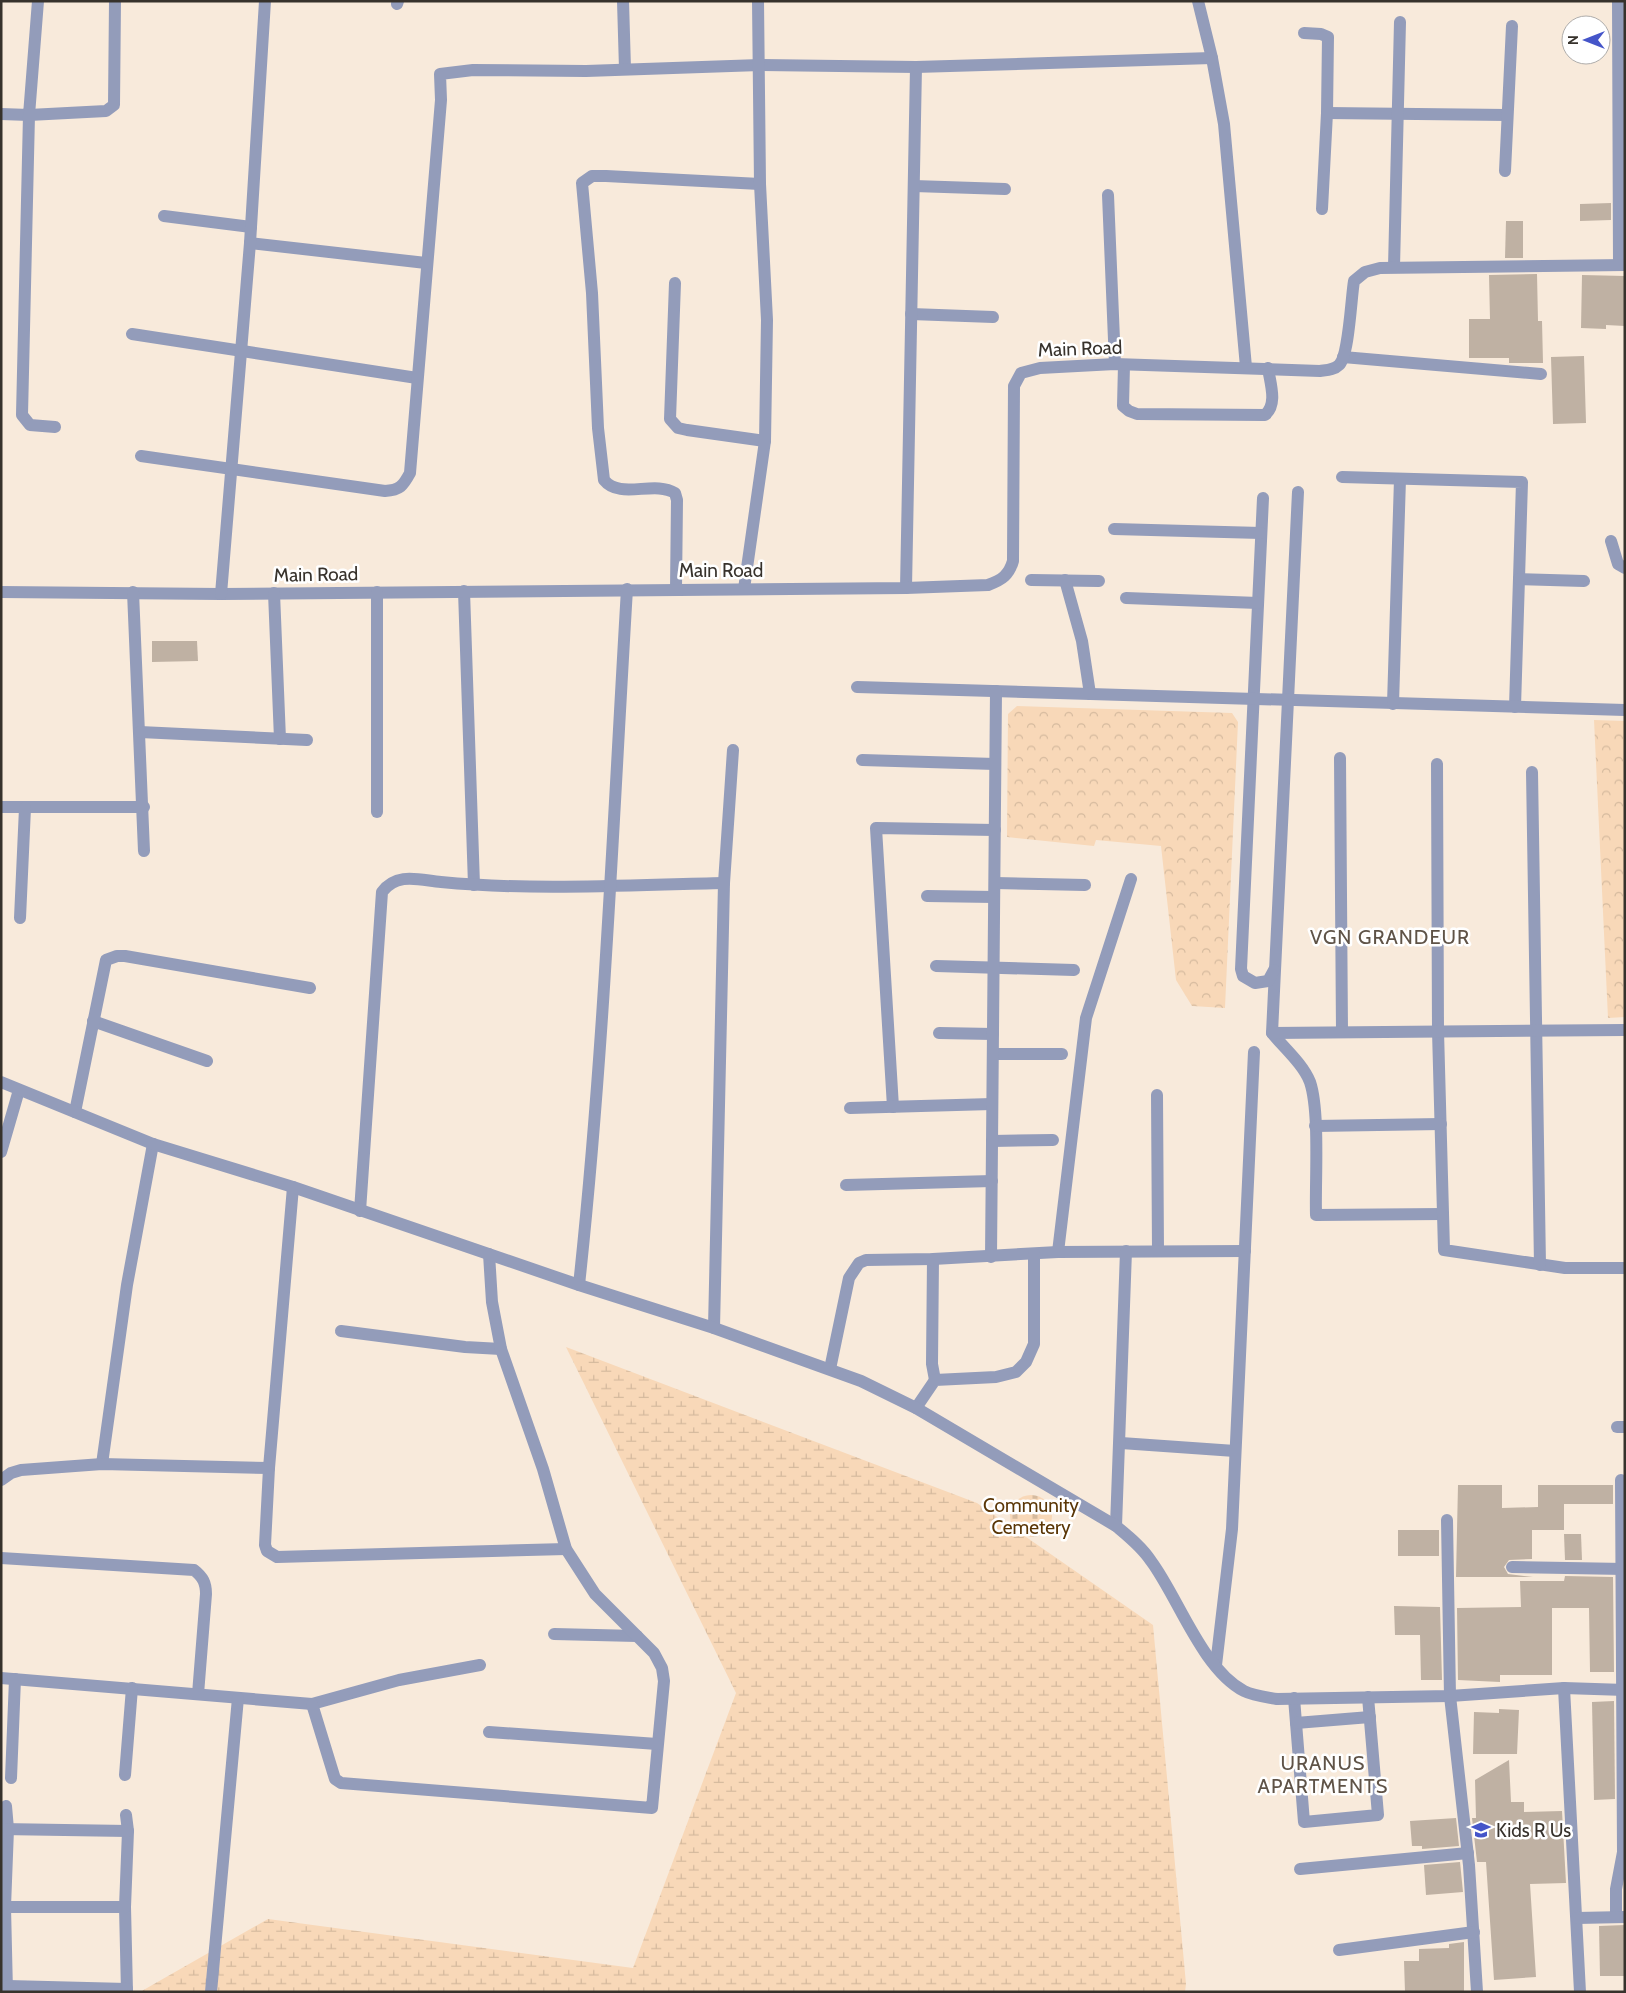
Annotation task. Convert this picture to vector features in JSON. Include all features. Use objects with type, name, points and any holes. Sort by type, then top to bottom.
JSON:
[{"type":"street","points":[[38,1],[29,115],[22,415],[30,425],[55,427]]},
{"type":"street","points":[[1,114],[29,115],[106,111],[114,105],[116,1]]},
{"type":"street","points":[[221,594],[250,243],[265,1]]},
{"type":"street","points":[[623,1],[626,69]]},
{"type":"street","points":[[744,588],[766,441],[767,320],[760,184],[758,1]]},
{"type":"street","points":[[1198,1],[1212,58],[1224,124],[1246,367]]},
{"type":"street","points":[[1542,374],[1343,357],[1346,348],[1354,282],[1365,272],[1380,268],[1622,264],[1622,54],[1618,1]]},
{"type":"street","points":[[1394,268],[1400,22]]},
{"type":"street","points":[[1506,171],[1512,26]]},
{"type":"street","points":[[1304,33],[1321,34],[1328,37],[1327,113],[1322,209]]},
{"type":"street","points":[[141,456],[385,490],[396,490],[404,486],[410,473],[441,100],[440,74],[473,70],[586,71],[760,65],[916,67],[1212,58]]},
{"type":"street","points":[[906,588],[916,67]]},
{"type":"street","points":[[1327,113],[1507,115]]},
{"type":"street","points":[[676,589],[677,500],[674,493],[664,488],[616,488],[608,485],[604,480],[598,428],[592,293],[582,183],[592,176],[606,176],[760,184]]},
{"type":"street","points":[[914,186],[1005,189]]},
{"type":"street","points":[[1108,195],[1123,406],[1137,414],[1265,415],[1270,410],[1272,403],[1268,368]]},
{"type":"street","points":[[164,216],[251,227]]},
{"type":"street","points":[[250,243],[426,263]]},
{"type":"street","points":[[675,283],[670,419],[678,428],[766,441]]},
{"type":"street","points":[[911,314],[993,317]]},
{"type":"street","points":[[132,334],[417,378]]},
{"type":"street","name":"Main Road","points":[[1,592],[221,594],[906,588],[988,585],[1000,581],[1006,576],[1012,561],[1014,386],[1021,373],[1028,370],[1119,365],[1246,367],[1320,371],[1333,369],[1340,364],[1343,357]]},
{"type":"street","points":[[1342,477],[1522,482],[1515,707]]},
{"type":"street","points":[[1393,704],[1400,479]]},
{"type":"street","points":[[1298,492],[1272,1033],[1310,1082],[1315,1126],[1316,1215],[1443,1214]]},
{"type":"street","points":[[1263,498],[1241,958],[1244,976],[1255,983],[1268,980],[1274,971],[1274,963]]},
{"type":"street","points":[[1114,529],[1262,533]]},
{"type":"street","points":[[1611,541],[1618,564],[1625,568]]},
{"type":"street","points":[[1519,579],[1584,581]]},
{"type":"street","points":[[1030,580],[1099,581]]},
{"type":"street","points":[[1065,580],[1082,641],[1090,694]]},
{"type":"street","points":[[579,1286],[596,1110],[608,946],[609,887],[627,589]]},
{"type":"street","points":[[464,591],[474,885]]},
{"type":"street","points":[[133,592],[144,807],[144,851]]},
{"type":"street","points":[[377,592],[377,812]]},
{"type":"street","points":[[274,593],[280,739]]},
{"type":"street","points":[[1126,598],[1258,604]]},
{"type":"street","points":[[857,687],[1625,710]]},
{"type":"street","points":[[991,1257],[996,691]]},
{"type":"street","points":[[140,732],[307,740]]},
{"type":"street","points":[[714,1328],[724,884],[733,750]]},
{"type":"street","points":[[1340,758],[1342,1032]]},
{"type":"street","points":[[862,760],[996,764]]},
{"type":"street","points":[[1437,764],[1438,1031],[1444,1250],[1565,1268],[1625,1268]]},
{"type":"street","points":[[1532,772],[1540,1265]]},
{"type":"street","points":[[1,808],[144,807]]},
{"type":"street","points":[[20,918],[24,808]]},
{"type":"street","points":[[893,1107],[876,828],[995,830]]},
{"type":"street","points":[[360,1211],[382,892],[389,883],[397,879],[474,885],[609,887],[724,884]]},
{"type":"street","points":[[1058,1252],[1086,1018],[1131,879]]},
{"type":"street","points":[[994,883],[1086,885]]},
{"type":"street","points":[[927,896],[994,898]]},
{"type":"street","points":[[76,1112],[103,966],[106,960],[117,956],[310,988]]},
{"type":"street","points":[[936,966],[1074,970]]},
{"type":"street","points":[[93,1021],[207,1062]]},
{"type":"street","points":[[1272,1033],[1625,1030]]},
{"type":"street","points":[[939,1033],[993,1034]]},
{"type":"street","points":[[1216,1665],[1232,1529],[1254,1052]]},
{"type":"street","points":[[993,1054],[1062,1054]]},
{"type":"street","points":[[1,1082],[153,1144],[293,1188],[579,1286],[714,1328],[830,1369],[916,1408],[1116,1526],[1136,1542],[1152,1561],[1192,1632],[1226,1678],[1243,1690],[1257,1696],[1294,1698],[1450,1696],[1564,1688],[1624,1690]]},
{"type":"street","points":[[1,1152],[19,1090]]},
{"type":"street","points":[[1157,1095],[1158,1251]]},
{"type":"street","points":[[850,1108],[992,1104]]},
{"type":"street","points":[[1315,1126],[1441,1124]]},
{"type":"street","points":[[992,1141],[1053,1140]]},
{"type":"street","points":[[102,1464],[127,1285],[153,1144]]},
{"type":"street","points":[[846,1185],[992,1181]]},
{"type":"street","points":[[293,1188],[270,1468],[265,1545],[267,1551],[277,1557],[566,1549]]},
{"type":"street","points":[[1116,1526],[1121,1443],[1126,1251]]},
{"type":"street","points":[[830,1369],[849,1278],[859,1263],[881,1259],[991,1257],[1058,1252],[1245,1251]]},
{"type":"street","points":[[312,1704],[335,1780],[342,1783],[652,1808],[664,1681],[662,1668],[654,1654],[595,1594],[566,1549],[543,1469],[501,1349],[492,1302],[489,1254]]},
{"type":"street","points":[[935,1380],[996,1377],[1016,1372],[1026,1362],[1034,1344],[1034,1254]]},
{"type":"street","points":[[916,1408],[935,1380],[932,1364],[933,1259]]},
{"type":"street","points":[[341,1330],[465,1347],[501,1349]]},
{"type":"street","points":[[1121,1443],[1235,1451]]},
{"type":"street","points":[[1,1480],[11,1473],[21,1470],[102,1464],[270,1468]]},
{"type":"street","points":[[1576,1918],[1620,1917],[1616,1889],[1623,1852],[1624,1569],[1621,1480]]},
{"type":"street","points":[[1447,1520],[1450,1696],[1468,1853],[1477,1992]]},
{"type":"street","points":[[1,1558],[194,1570],[202,1576],[206,1584],[198,1694]]},
{"type":"street","points":[[1512,1567],[1624,1569]]},
{"type":"street","points":[[554,1634],[637,1636]]},
{"type":"street","points":[[1,1678],[312,1704],[399,1680],[480,1665]]},
{"type":"street","points":[[11,1778],[15,1679]]},
{"type":"street","points":[[125,1776],[132,1688]]},
{"type":"street","points":[[1564,1688],[1580,1992]]},
{"type":"street","points":[[1294,1698],[1304,1822],[1378,1815],[1368,1697]]},
{"type":"street","points":[[211,1992],[238,1698]]},
{"type":"street","points":[[1296,1723],[1370,1717]]},
{"type":"street","points":[[489,1732],[658,1744]]},
{"type":"street","points":[[6,1806],[3,1907],[8,1989],[127,1990],[125,1907],[128,1831],[126,1815]]},
{"type":"street","points":[[4,1829],[128,1831]]},
{"type":"street","points":[[1300,1869],[1468,1853]]},
{"type":"street","points":[[3,1907],[125,1907]]},
{"type":"street","points":[[1339,1950],[1474,1932]]},
{"type":"green space","points":[[1017,706],[1232,713],[1238,722],[1225,1008],[1192,1006],[1176,980],[1161,846],[1096,840],[1094,846],[1007,837],[1008,714]]},
{"type":"green space","points":[[1594,720],[1625,721],[1625,1017],[1608,1018]]},
{"type":"green space","points":[[566,1347],[977,1503],[1153,1625],[1186,1984],[1185,1992],[140,1992],[268,1919],[633,1968],[736,1693]]},
{"type":"green space","name":"Community Cemetery","points":[[1031,1495],[1046,1501],[1052,1516],[1046,1531],[1031,1537],[1016,1531],[1010,1516],[1016,1501]]},
{"type":"building","points":[[1611,203],[1611,220],[1580,221],[1580,204]]},
{"type":"building","points":[[1506,221],[1523,221],[1523,258],[1505,258]]},
{"type":"building","points":[[1537,274],[1538,321],[1542,321],[1543,363],[1509,363],[1509,358],[1469,358],[1469,319],[1490,319],[1489,275]]},
{"type":"building","points":[[1582,275],[1625,276],[1625,326],[1606,325],[1606,329],[1581,328]]},
{"type":"building","points":[[1584,356],[1586,423],[1553,424],[1551,357]]},
{"type":"building","points":[[152,641],[197,641],[198,661],[152,662]]},
{"type":"building","points":[[1458,1485],[1502,1485],[1502,1508],[1538,1507],[1538,1485],[1613,1485],[1613,1504],[1564,1504],[1564,1530],[1532,1530],[1532,1559],[1509,1560],[1504,1567],[1508,1574],[1533,1577],[1456,1577]]},
{"type":"building","points":[[1398,1530],[1439,1530],[1439,1556],[1398,1556]]},
{"type":"building","points":[[1564,1534],[1581,1534],[1582,1560],[1565,1560]]},
{"type":"building","points":[[1565,1576],[1613,1577],[1614,1672],[1590,1672],[1589,1608],[1552,1608],[1552,1675],[1500,1675],[1500,1682],[1458,1680],[1457,1608],[1521,1607],[1520,1581],[1564,1581]]},
{"type":"building","points":[[1394,1606],[1440,1607],[1442,1680],[1421,1680],[1420,1635],[1395,1635]]},
{"type":"building","points":[[1614,1701],[1615,1799],[1594,1800],[1592,1702]]},
{"type":"building","points":[[1499,1709],[1519,1710],[1517,1754],[1473,1754],[1474,1712],[1499,1713]]},
{"type":"building","points":[[1509,1760],[1511,1802],[1524,1802],[1524,1812],[1562,1811],[1566,1883],[1530,1884],[1536,1977],[1494,1980],[1486,1862],[1477,1862],[1472,1818],[1476,1818],[1475,1780]]},
{"type":"building","points":[[1456,1818],[1459,1846],[1422,1849],[1422,1846],[1412,1846],[1410,1821]]},
{"type":"building","points":[[1460,1862],[1463,1892],[1426,1895],[1424,1865]]},
{"type":"building","points":[[1625,1925],[1625,1976],[1600,1976],[1599,1926]]},
{"type":"building","points":[[1464,1942],[1464,1992],[1405,1992],[1404,1961],[1419,1961],[1419,1949],[1449,1948],[1449,1944]]},
{"type":"place","name":"Kids R Us","points":[[1481,1830]]},
{"type":"district","name":"VGN GRANDEUR","points":[[1390,937]]},
{"type":"district","name":"URANUS APARTMENTS","points":[[1323,1774]]}]
